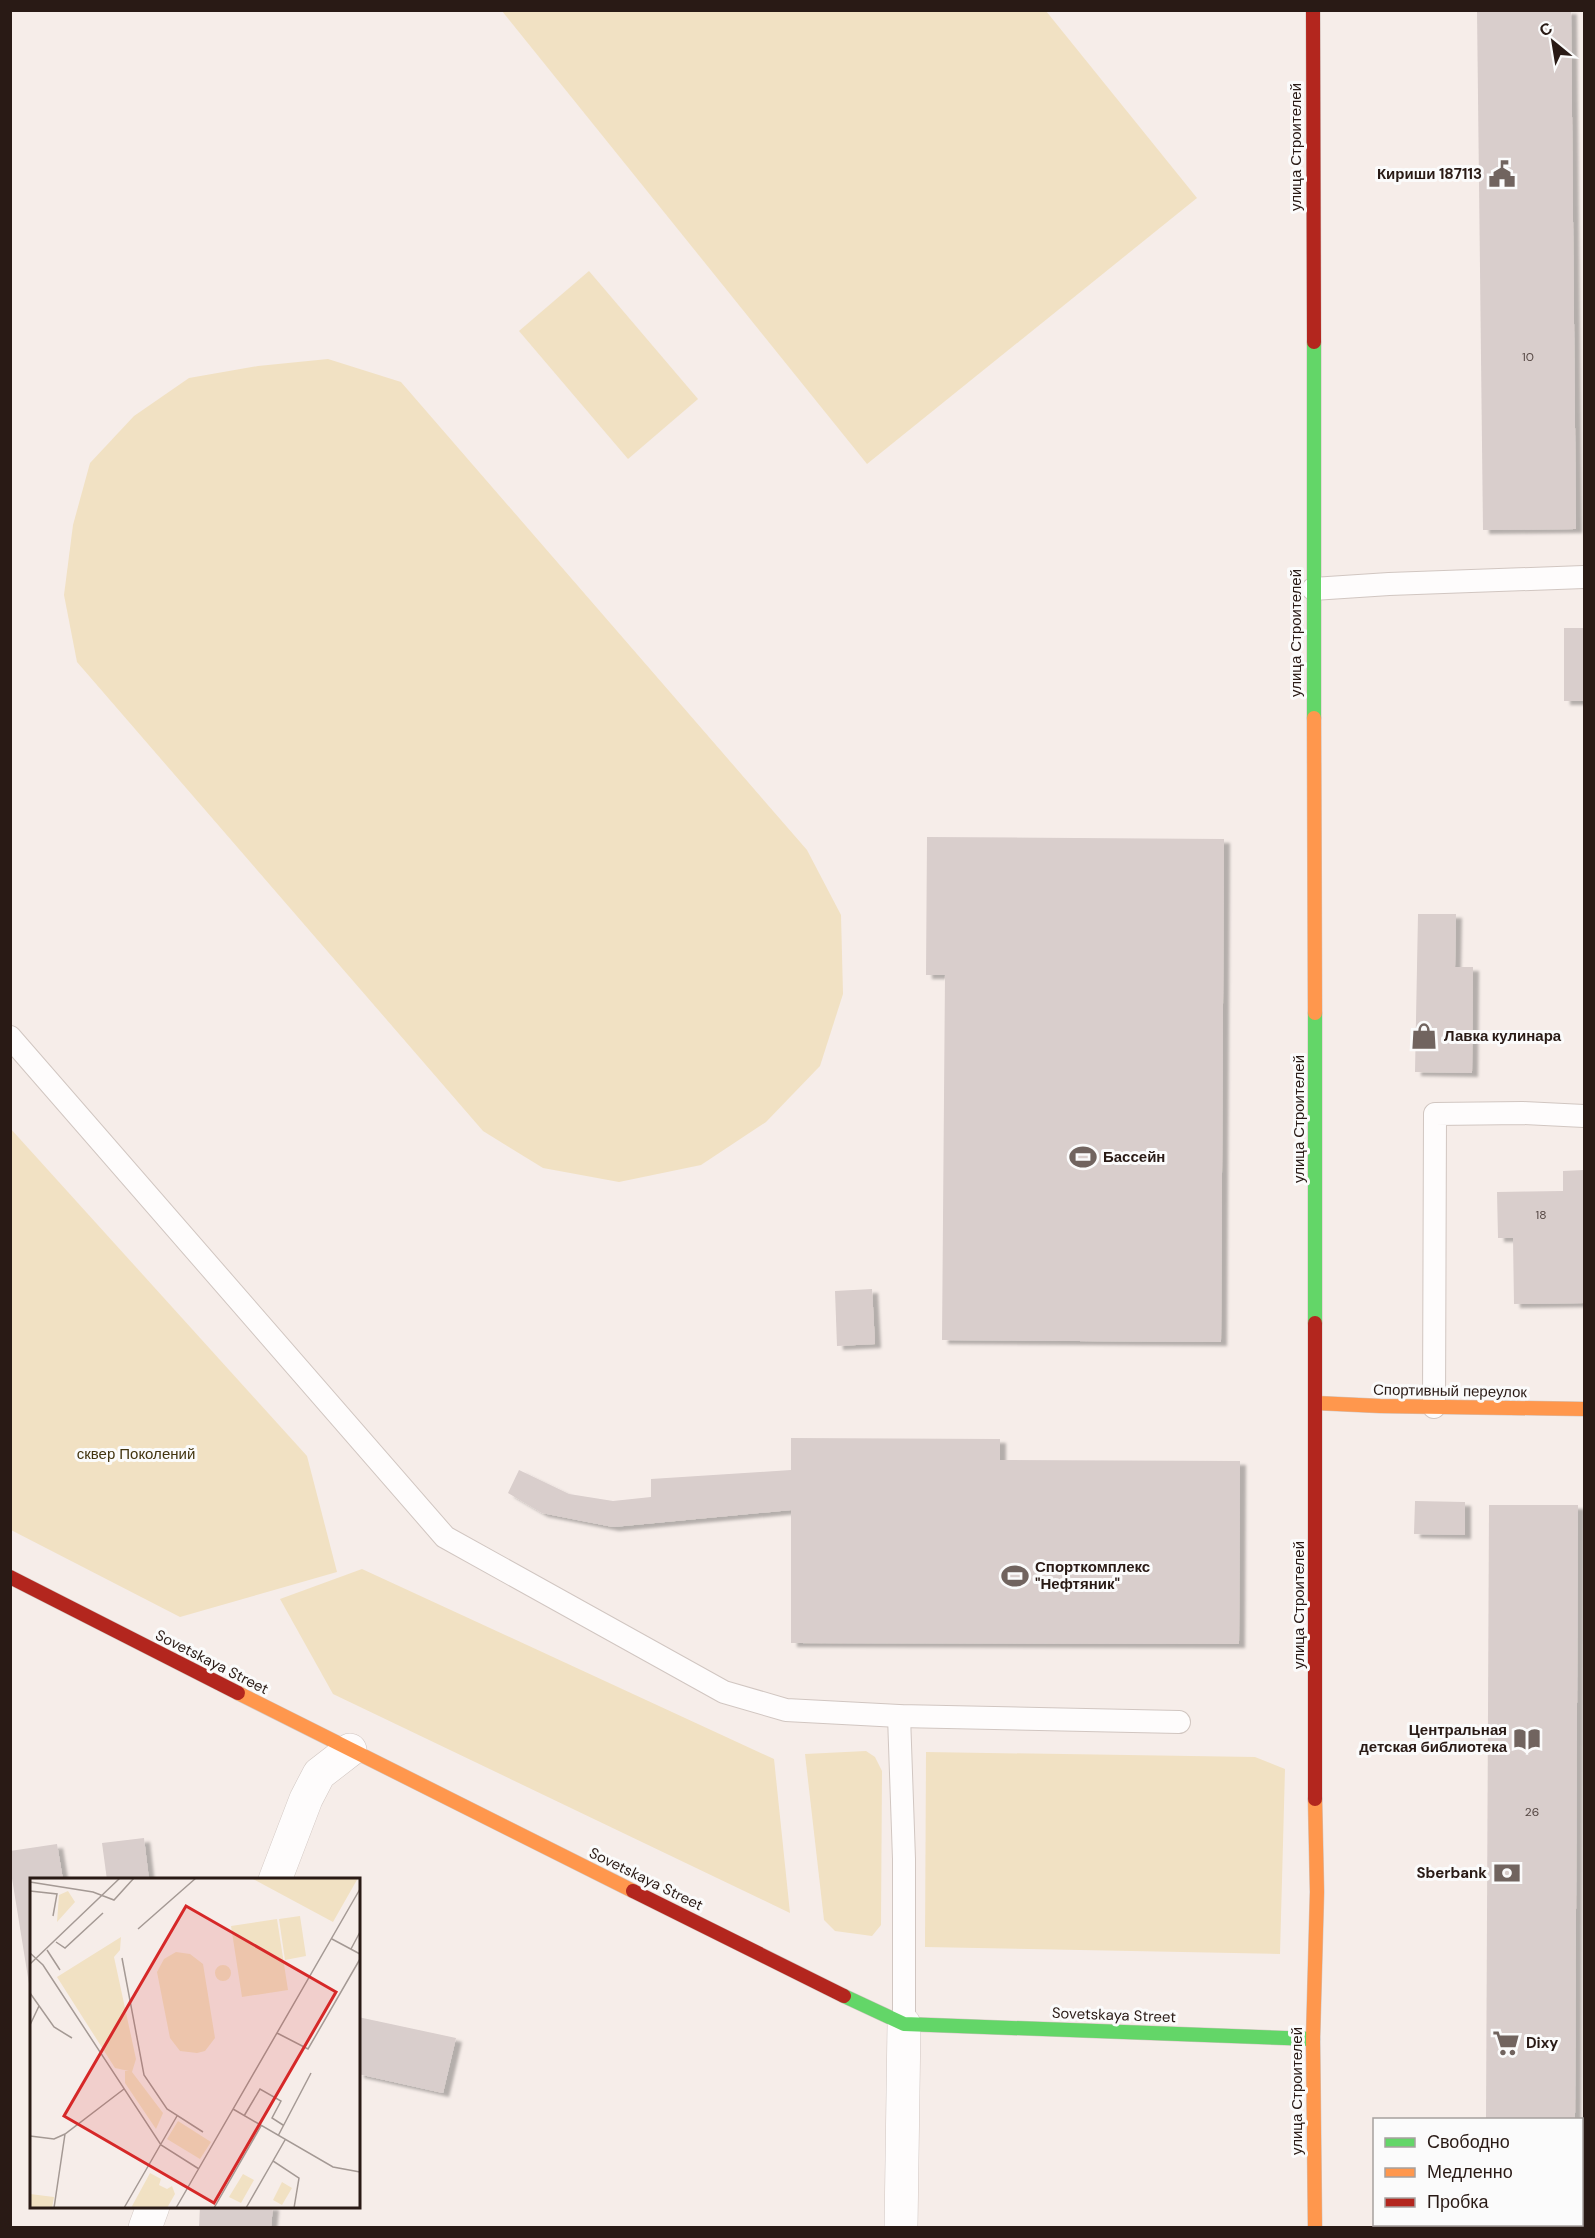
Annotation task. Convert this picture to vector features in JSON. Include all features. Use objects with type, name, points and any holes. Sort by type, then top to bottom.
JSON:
[{"type":"street","name":"улица Строителей","points":[[1313,10],[1316,1403],[1314,1756],[1317,1892],[1313,2039],[1315,2228]]},
{"type":"street","name":"Спортивный переулок","points":[[1316,1403],[1584,1409]]},
{"type":"street","name":"Sovetskaya Street","points":[[10,1578],[823,1986],[904,2024],[1313,2039]]},
{"type":"street","points":[[276,1878],[306,1799],[319,1774],[350,1750]]},
{"type":"street","points":[[901,2228],[904,2024]]},
{"type":"street","points":[[145,2228],[152,2208]]},
{"type":"lane","points":[[1313,589],[1584,577]]},
{"type":"lane","points":[[10,1037],[445,1537],[724,1692],[786,1710],[899,1716],[1179,1722]]},
{"type":"lane","points":[[1434,1407],[1435,1114],[1523,1113],[1584,1116]]},
{"type":"lane","points":[[899,1716],[904,1859],[904,2024]]},
{"type":"green space","points":[[502,11],[1046,11],[1197,198],[867,464]]},
{"type":"green space","points":[[589,271],[698,399],[628,459],[519,331]]},
{"type":"green space","points":[[328,359],[401,382],[807,850],[841,915],[843,994],[820,1066],[766,1122],[701,1165],[619,1182],[543,1168],[483,1131],[77,662],[64,595],[73,525],[90,463],[134,416],[189,378],[258,366]]},
{"type":"green space","name":"сквер Поколений","points":[[10,1128],[307,1456],[337,1572],[180,1617],[11,1530]]},
{"type":"green space","points":[[362,1569],[774,1759],[790,1913],[333,1694],[280,1599]]},
{"type":"green space","points":[[866,1751],[875,1757],[882,1771],[881,1925],[872,1936],[835,1931],[824,1920],[805,1754]]},
{"type":"green space","points":[[926,1752],[1255,1757],[1285,1769],[1280,1954],[925,1947]]},
{"type":"building","points":[[1477,10],[1571,10],[1576,529],[1483,530]]},
{"type":"building","points":[[1564,628],[1584,628],[1584,701],[1564,701]]},
{"type":"building","name":"Бассейн","points":[[927,837],[1224,839],[1221,1342],[942,1340],[945,975],[926,975]]},
{"type":"building","points":[[1418,914],[1456,914],[1455,967],[1473,967],[1472,1073],[1415,1072]]},
{"type":"building","points":[[1584,1170],[1584,1303],[1514,1304],[1513,1238],[1498,1238],[1497,1192],[1563,1191],[1563,1171]]},
{"type":"building","points":[[872,1289],[875,1344],[837,1346],[835,1291]]},
{"type":"building","name":"Спорткомплекс \"Нефтяник\"","points":[[791,1438],[1000,1439],[1000,1460],[1240,1461],[1239,1644],[791,1643],[791,1510],[613,1527],[542,1513],[508,1493],[519,1470],[569,1494],[613,1501],[651,1497],[651,1479],[791,1470]]},
{"type":"building","points":[[1415,1501],[1465,1502],[1465,1535],[1414,1534]]},
{"type":"building","points":[[1489,1505],[1578,1505],[1575,2118],[1486,2118]]},
{"type":"building","points":[[144,1838],[149,1878],[107,1878],[102,1843]]},
{"type":"building","points":[[57,1844],[63,1878],[30,1878],[30,1990],[10,1866],[10,1851]]},
{"type":"building","points":[[360,2017],[456,2038],[443,2093],[360,2074]]},
{"type":"building","points":[[200,2208],[273,2208],[271,2228],[199,2228]]},
{"type":"building","points":[[1485,2226],[1574,2226],[1574,2228],[1485,2228]]},
{"type":"traffic: fast","points":[[1314,342],[1314,718]]},
{"type":"traffic: fast","points":[[1315,1013],[1315,1323]]},
{"type":"traffic: fast","points":[[844,1996],[904,2024],[1313,2039]]},
{"type":"traffic: slow","points":[[1314,718],[1315,1013]]},
{"type":"traffic: slow","points":[[1316,1403],[1584,1409]]},
{"type":"traffic: slow","points":[[238,1693],[633,1891]]},
{"type":"traffic: slow","points":[[1315,1799],[1317,1892],[1313,2039],[1315,2228]]},
{"type":"traffic: jam","points":[[1313,10],[1314,342]]},
{"type":"traffic: jam","points":[[1315,1323],[1315,1799]]},
{"type":"traffic: jam","points":[[10,1577],[238,1693]]},
{"type":"traffic: jam","points":[[633,1891],[844,1996]]},
{"type":"place","name":"Кириши 187113","points":[[1502,174]]},
{"type":"place","name":"Лавка кулинара","points":[[1424,1036]]},
{"type":"place","name":"Бассейн","points":[[1083,1157]]},
{"type":"place","name":"Спорткомплекс \"Нефтяник\"","points":[[1015,1576]]},
{"type":"place","name":"Центральная детская библиотека","points":[[1527,1739]]},
{"type":"place","name":"Sberbank","points":[[1507,1873]]},
{"type":"place","name":"Dixy","points":[[1506,2043]]}]
